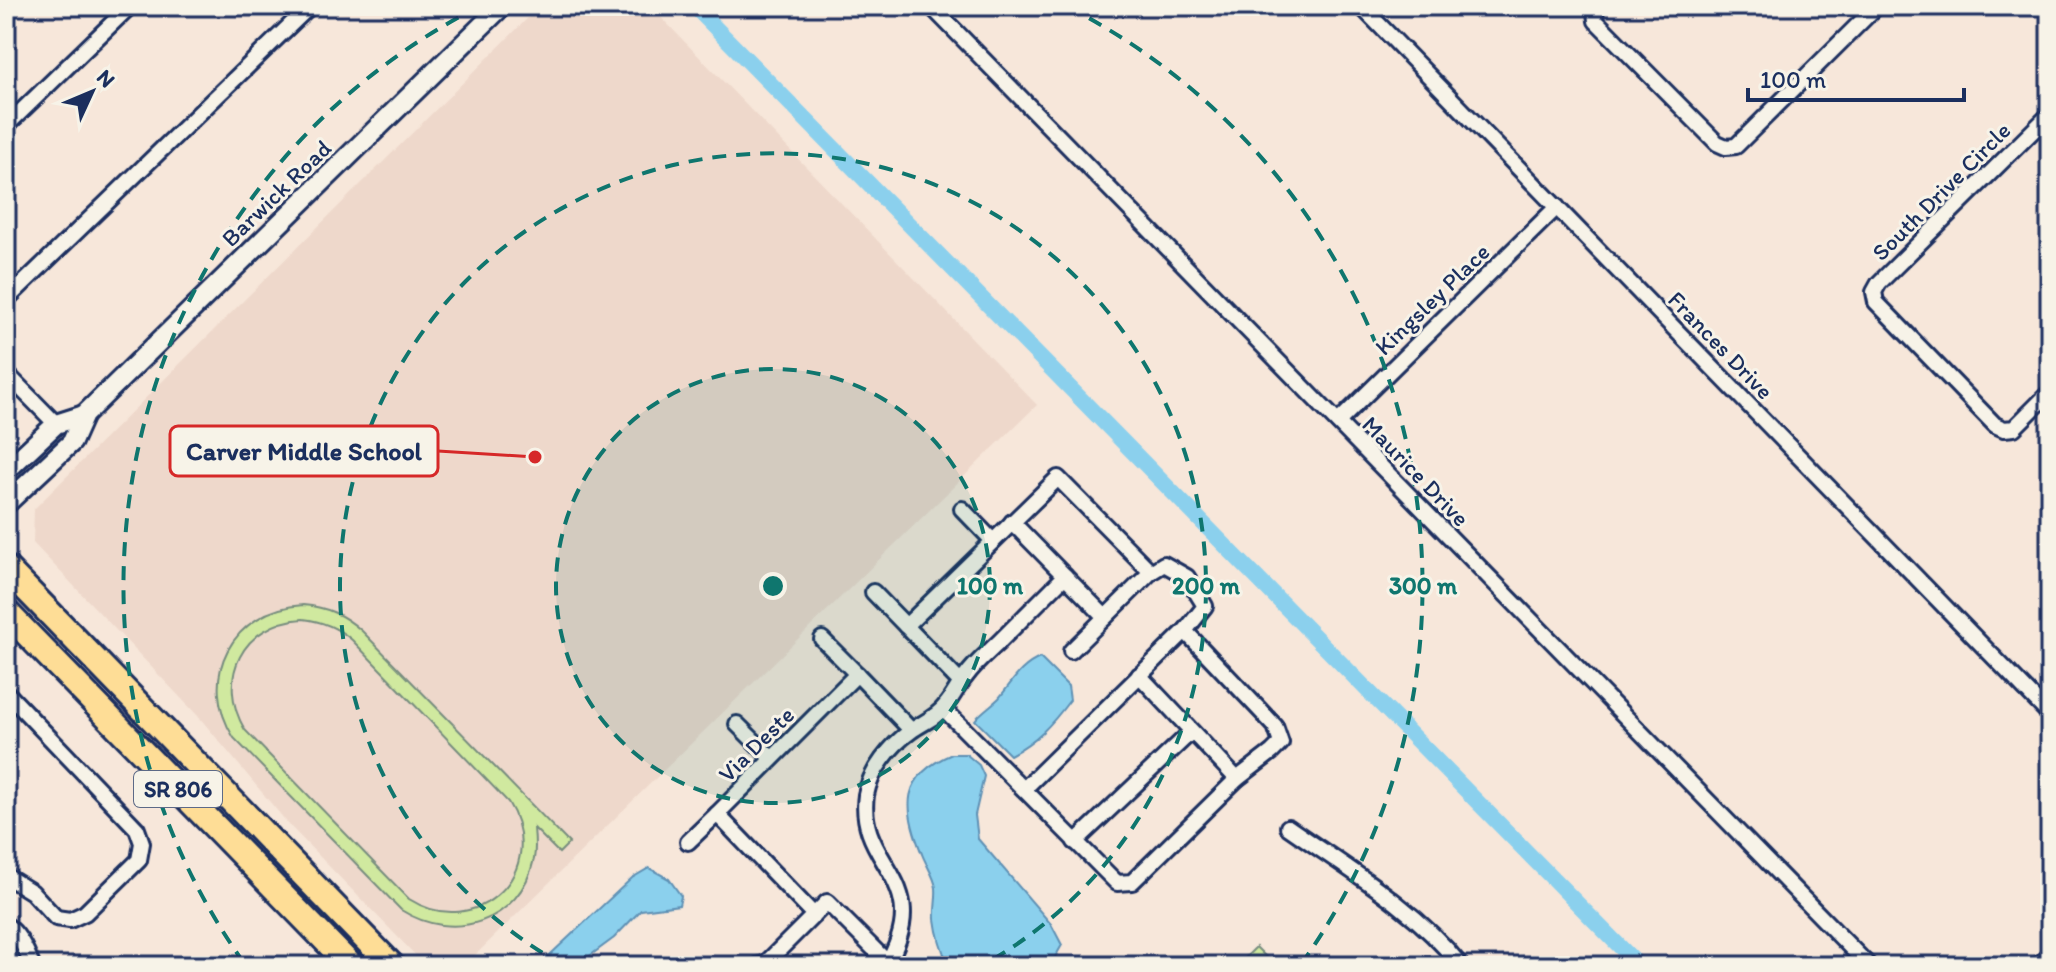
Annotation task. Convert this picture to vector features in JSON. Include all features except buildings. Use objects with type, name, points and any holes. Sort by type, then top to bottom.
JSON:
[{"type":"main road","name":"SR 806","points":[[6,568],[392,966]]},
{"type":"main road","name":"SR 806","points":[[6,612],[351,966]]},
{"type":"street","points":[[6,126],[130,6]]},
{"type":"street","points":[[6,300],[310,6]]},
{"type":"street","name":"Barwick Road","points":[[6,504],[72,442],[84,415],[502,6]]},
{"type":"street","name":"Maurice Drive","points":[[931,6],[1869,966]]},
{"type":"street","name":"Frances Drive","points":[[1361,6],[2050,715]]},
{"type":"street","points":[[1598,6],[1596,21],[1717,143],[1726,147],[1736,146],[1877,6]]},
{"type":"street","name":"South Drive Circle","points":[[2050,114],[1879,283],[1874,292],[1876,302],[1995,425],[2004,429],[2014,428],[2050,392]]},
{"type":"street","name":"Kingsley Place","points":[[1338,422],[1557,207]]},
{"type":"street","points":[[6,373],[56,424]]},
{"type":"street","name":"Barwick Road","points":[[6,471],[56,424],[84,415]]},
{"type":"street","points":[[906,626],[1058,478],[1151,572]]},
{"type":"street","points":[[962,509],[993,541]]},
{"type":"street","points":[[1012,522],[1105,617]]},
{"type":"street","points":[[1024,789],[1185,631],[1205,606],[1187,577],[1164,564],[1151,572],[1071,651]]},
{"type":"street","points":[[757,966],[765,964],[827,902],[887,965],[896,950],[904,925],[903,901],[897,882],[870,836],[865,814],[867,791],[874,774],[887,753],[911,730],[944,709],[967,674],[1065,576]]},
{"type":"street","points":[[873,592],[961,683]]},
{"type":"street","points":[[944,709],[1117,883],[1132,882],[1237,779],[1281,743],[1275,726],[1185,631]]},
{"type":"street","points":[[822,639],[911,730]]},
{"type":"street","name":"Via Deste","points":[[814,915],[717,814],[857,674]]},
{"type":"street","points":[[1139,675],[1237,779]]},
{"type":"street","points":[[6,692],[137,829],[142,843],[139,860],[85,913],[70,920],[56,918],[32,892],[6,876]]},
{"type":"street","points":[[737,724],[771,758]]},
{"type":"street","points":[[1075,842],[1191,732]]},
{"type":"street","points":[[688,842],[717,814]]},
{"type":"street","points":[[1288,827],[1426,927],[1461,966]]},
{"type":"street","points":[[6,925],[25,950],[32,966]]},
{"type":"street","points":[[2038,966],[2050,954]]},
{"type":"shaded area","points":[[540,6],[650,6],[1037,405],[464,966],[426,966],[290,826],[199,717],[33,543],[34,509]]},
{"type":"green space","points":[[303,605],[320,608],[342,616],[355,625],[569,843],[559,853],[534,828],[535,855],[526,881],[515,899],[499,912],[482,921],[442,925],[421,920],[401,910],[234,738],[223,715],[219,692],[220,671],[228,650],[240,633],[257,619],[278,609]],"holes":[[[303,619],[335,628],[352,640],[508,802],[519,828],[520,852],[514,874],[500,892],[482,905],[459,912],[435,910],[409,899],[245,730],[236,711],[233,692],[234,674],[240,657],[250,642],[264,631]]]},
{"type":"green space","points":[[1256,947],[1273,964],[1271,966],[1237,966]]},
{"type":"water","points":[[1040,658],[1068,686],[1070,700],[1043,731],[1010,755],[975,720],[999,698],[1022,670]]},
{"type":"water","points":[[952,754],[966,754],[979,765],[984,776],[975,815],[978,839],[1051,924],[1062,945],[1050,966],[949,966],[936,925],[935,884],[916,837],[909,808],[910,795],[923,772]]},
{"type":"water","points":[[649,868],[669,879],[681,896],[679,905],[641,910],[614,938],[576,966],[538,966],[632,878]]},
{"type":"waterway","points":[[694,6],[1639,966]]},
{"type":"place","name":"Carver Middle School","points":[[535,457]]}]
